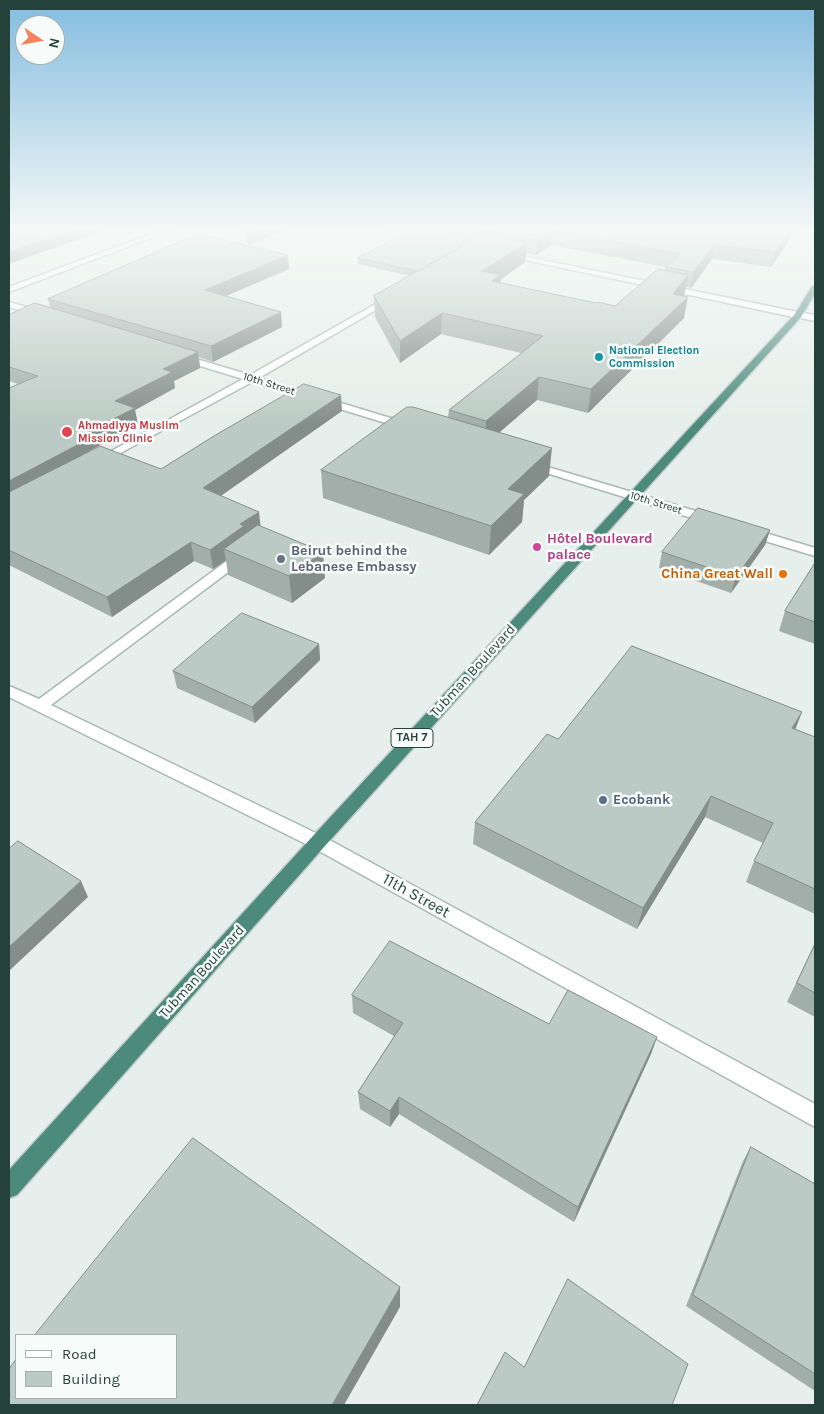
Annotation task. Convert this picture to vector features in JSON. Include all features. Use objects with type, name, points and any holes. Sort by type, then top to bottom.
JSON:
[{"type":"highway","name":"Tubman Boulevard","points":[[9,1188],[318,842],[798,314],[811,294]]},
{"type":"street","points":[[87,467],[251,378],[399,294]]},
{"type":"street","points":[[701,294],[815,318]]},
{"type":"street","points":[[9,304],[55,318]]},
{"type":"street","name":"10th Street","points":[[167,353],[413,428]]},
{"type":"street","name":"10th Street","points":[[517,460],[724,524]]},
{"type":"street","points":[[742,530],[815,552]]},
{"type":"street","points":[[40,706],[256,545]]},
{"type":"street","name":"11th Street","points":[[9,691],[318,842],[815,1116]]},
{"type":"building","points":[[60,294],[219,294],[281,312],[211,346],[48,299]]},
{"type":"building","points":[[378,294],[553,294],[615,306],[629,294],[673,294],[688,297],[591,389],[539,377],[486,421],[449,410],[543,336],[442,313],[400,341],[374,296]]},
{"type":"building","points":[[35,303],[198,352],[163,369],[172,372],[115,401],[135,408],[78,437],[87,440],[9,481],[9,388],[38,376],[9,367],[9,315]]},
{"type":"building","points":[[304,384],[341,395],[203,488],[259,512],[240,524],[244,526],[210,550],[191,542],[107,597],[9,550],[9,492],[100,446],[161,469]]},
{"type":"building","points":[[407,407],[413,407],[552,448],[508,489],[524,494],[491,526],[321,470]]},
{"type":"building","points":[[698,508],[770,530],[736,577],[662,552]]},
{"type":"building","points":[[258,525],[323,552],[289,576],[224,549]]},
{"type":"building","points":[[815,563],[815,622],[785,611]]},
{"type":"building","points":[[242,613],[319,644],[252,707],[173,671]]},
{"type":"building","points":[[632,646],[802,712],[792,728],[815,737],[815,889],[754,861],[773,823],[711,796],[643,908],[475,822],[547,734],[558,739]]},
{"type":"building","points":[[18,841],[81,881],[9,947],[9,849]]},
{"type":"building","points":[[390,941],[549,1024],[568,990],[657,1037],[578,1207],[399,1097],[390,1111],[358,1092],[403,1023],[352,995]]},
{"type":"building","points":[[815,944],[815,993],[797,983]]},
{"type":"building","points":[[193,1138],[400,1287],[332,1405],[9,1405],[9,1369],[15,1360],[15,1399],[178,1399],[178,1334],[36,1334]]},
{"type":"building","points":[[751,1147],[815,1184],[815,1374],[693,1295]]},
{"type":"building","points":[[568,1279],[688,1364],[672,1405],[477,1405],[505,1352],[524,1367]]},
{"type":"place","name":"National Election Commission","points":[[599,357]]},
{"type":"place","name":"Ahmadiyya Muslim Mission Clinic","points":[[67,432]]},
{"type":"place","name":"Hôtel Boulevard palace","points":[[537,547]]},
{"type":"place","name":"Beirut behind the Lebanese Embassy","points":[[281,559]]},
{"type":"place","name":"China Great Wall","points":[[783,574]]},
{"type":"place","name":"Ecobank","points":[[603,800]]}]
